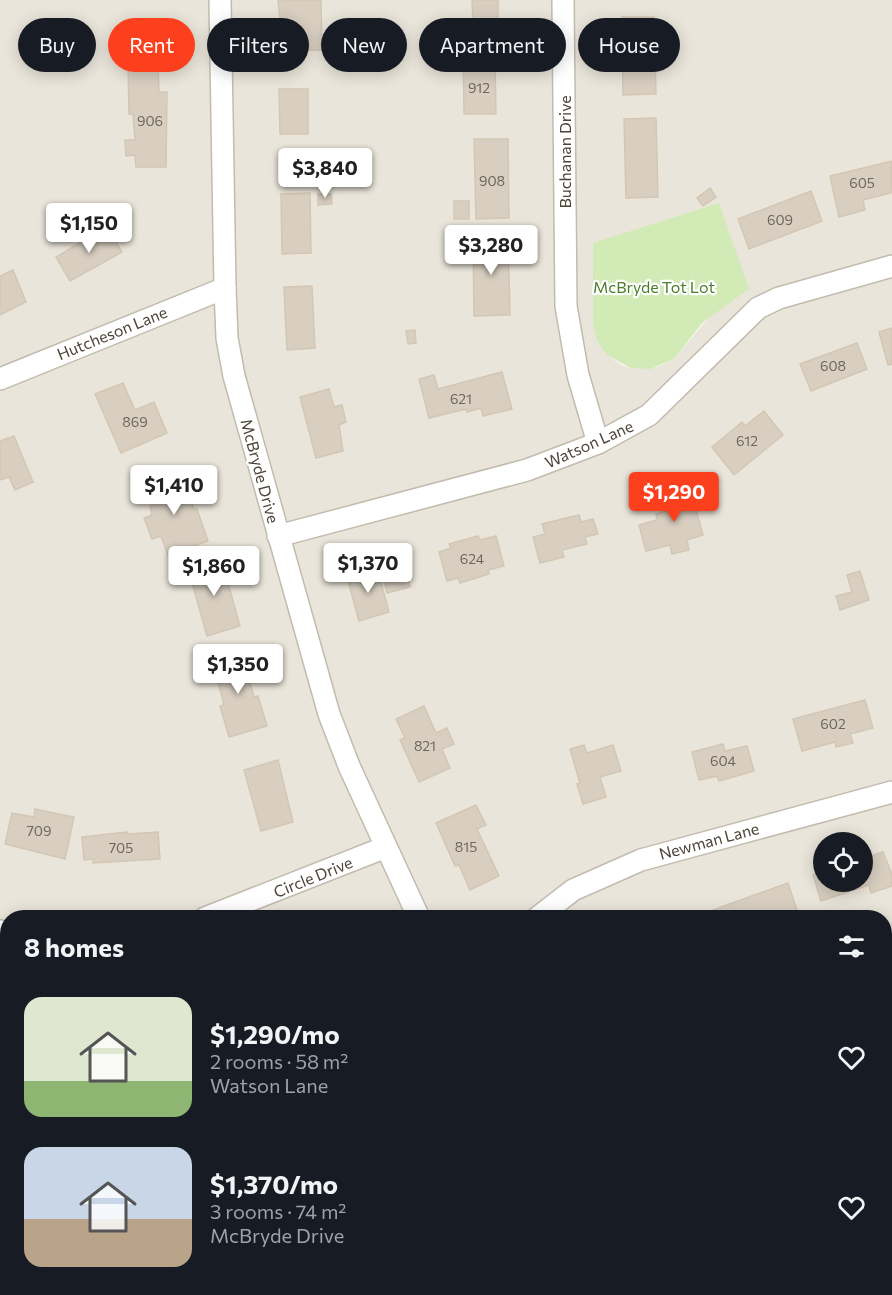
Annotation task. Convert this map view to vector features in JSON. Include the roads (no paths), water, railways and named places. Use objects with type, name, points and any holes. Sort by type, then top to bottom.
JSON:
[{"type":"street","name":"McBryde Drive","points":[[220,0],[225,288],[227,338],[234,376],[329,714],[349,766],[416,910]]},
{"type":"street","name":"Buchanan Drive","points":[[563,0],[566,306],[575,365],[598,443]]},
{"type":"street","name":"Watson Lane","points":[[278,536],[527,470],[598,443],[649,415],[758,308],[780,298],[892,266]]},
{"type":"street","name":"Hutcheson Lane","points":[[0,380],[225,288]]},
{"type":"street","name":"Newman Lane","points":[[547,910],[573,890],[641,860],[892,792]]},
{"type":"street","name":"Circle Drive","points":[[225,910],[386,847]]},
{"type":"park label","name":"McBryde Tot Lot","points":[[654,287]]}]
